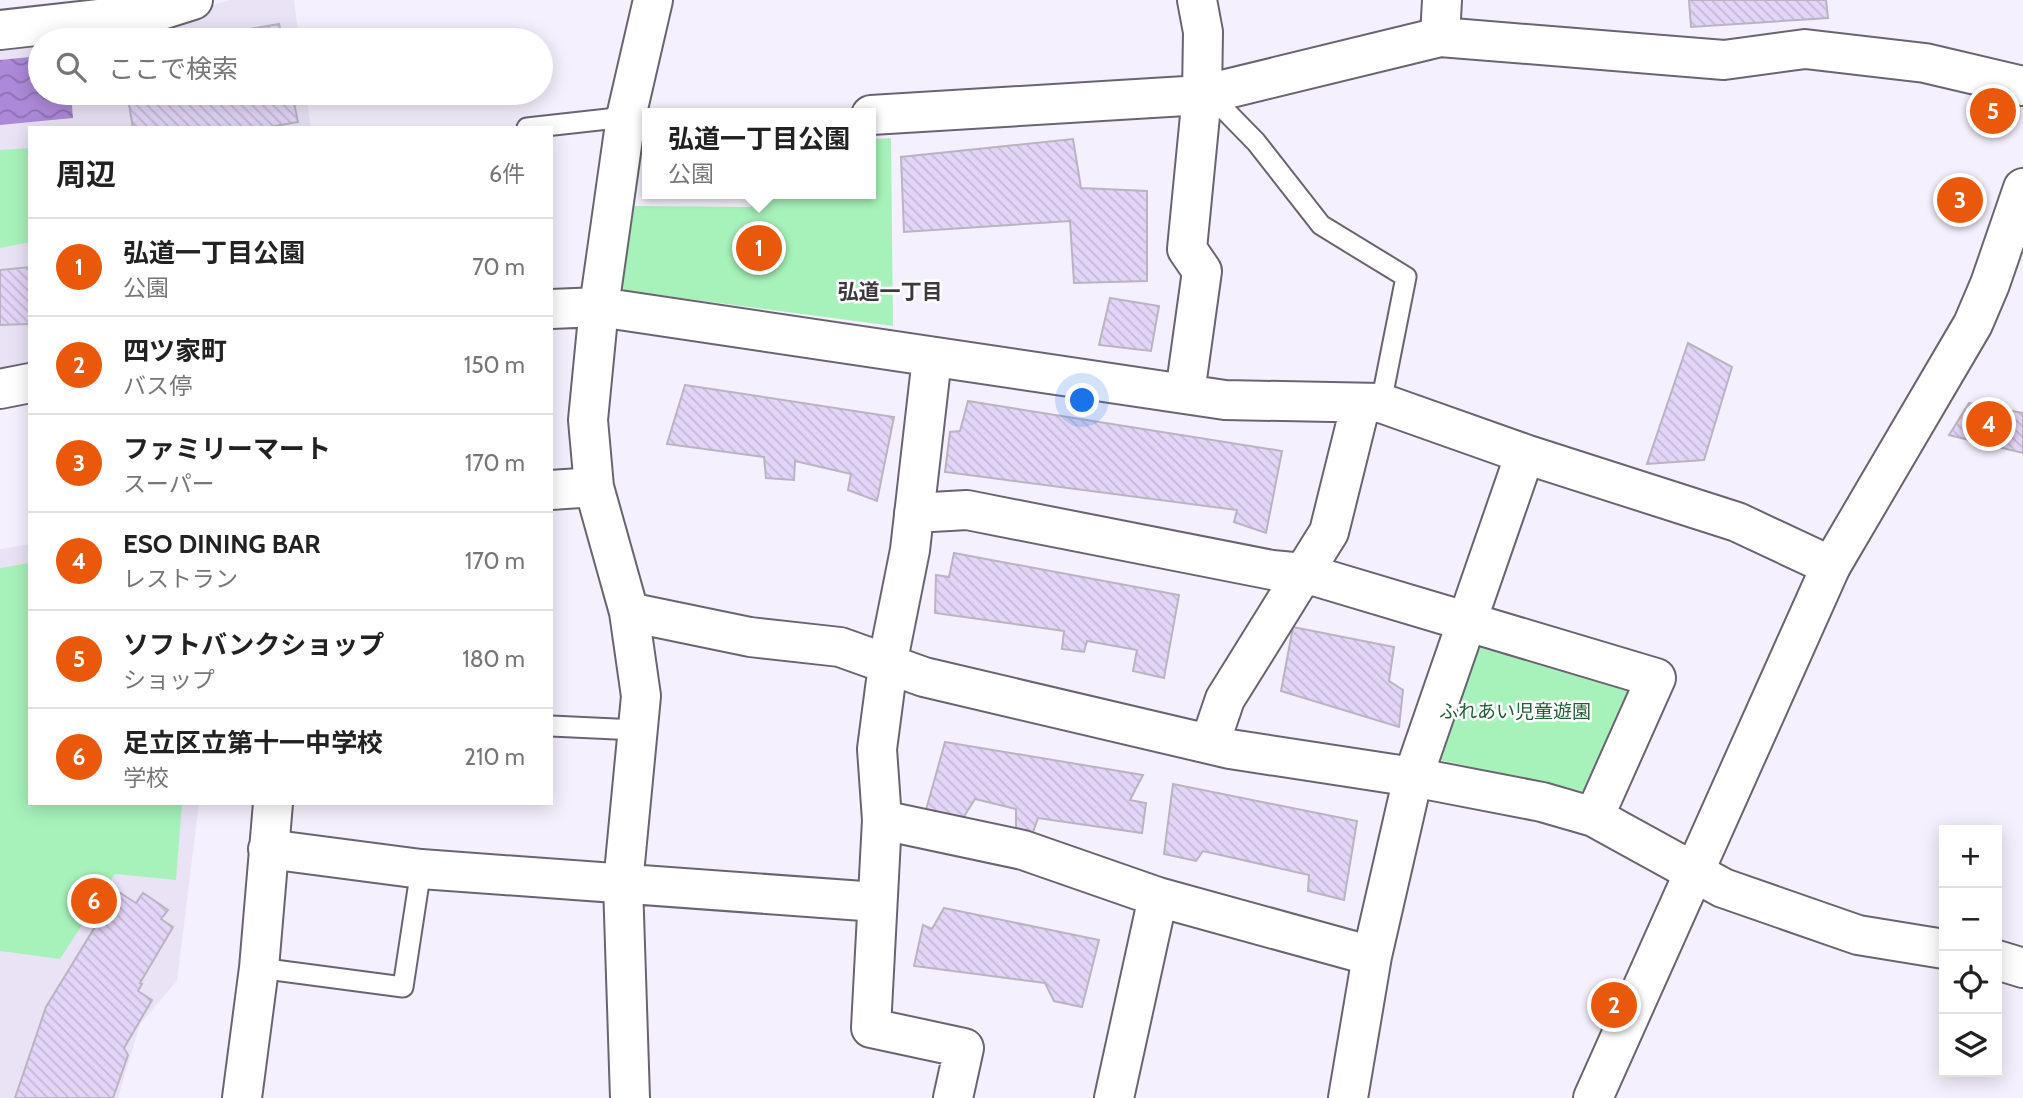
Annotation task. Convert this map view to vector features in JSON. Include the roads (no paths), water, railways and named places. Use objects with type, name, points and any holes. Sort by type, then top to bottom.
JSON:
[{"type":"street","points":[[0,30],[152,13],[193,0]]},
{"type":"street","points":[[630,1098],[623,884],[641,696],[629,612],[594,487],[588,420],[599,307],[631,192],[626,117],[653,0]]},
{"type":"street","points":[[1185,394],[1202,271],[1187,249],[1205,94],[1203,32],[1197,0]]},
{"type":"street","points":[[876,115],[1205,94],[1441,18],[1724,60],[1805,49],[1924,63],[2023,86]]},
{"type":"street","points":[[1594,1098],[1832,566],[1973,324],[1990,284],[2023,188]]},
{"type":"street","points":[[553,309],[599,307],[1225,400],[1371,403],[1737,523],[1832,566]]},
{"type":"street","points":[[932,358],[911,550],[877,749],[882,820],[871,1028],[964,1048],[953,1098]]},
{"type":"street","points":[[0,389],[28,383]]},
{"type":"street","points":[[1210,743],[1225,699],[1329,532],[1371,403]]},
{"type":"street","points":[[1348,1098],[1371,956],[1413,777],[1465,619],[1525,454]]},
{"type":"street","points":[[553,490],[594,487]]},
{"type":"street","points":[[914,513],[967,510],[1272,570],[1304,573],[1656,678],[1594,817]]},
{"type":"street","points":[[629,612],[750,637],[840,647],[924,677],[1230,749],[1413,777],[1542,802],[1594,817],[1723,888],[1858,935],[1939,948]]},
{"type":"street","points":[[242,1098],[259,968],[273,805]]},
{"type":"street","points":[[882,820],[1023,850],[1158,897],[1371,956]]},
{"type":"street","points":[[268,849],[421,869],[877,902]]},
{"type":"street","points":[[1114,1098],[1158,897]]},
{"type":"street","points":[[2002,962],[2023,968]]},
{"type":"lane","points":[[1205,94],[1256,142],[1321,225],[1406,277],[1371,403]]},
{"type":"lane","points":[[545,126],[626,117]]},
{"type":"lane","points":[[553,726],[637,730]]},
{"type":"lane","points":[[259,968],[403,987],[421,869]]},
{"type":"water","points":[[28,57],[28,105],[72,105],[73,118],[0,125],[0,60]]},
{"type":"place","name":"ソフトバンクショップ","points":[[1993,111]]},
{"type":"place","name":"ファミリーマート","points":[[1960,200]]},
{"type":"place","name":"弘道一丁目公園","points":[[759,248]]},
{"type":"place","name":"ESO DINING BAR","points":[[1989,424]]},
{"type":"place","name":"足立区立第十一中学校","points":[[94,901]]},
{"type":"place","name":"四ツ家町","points":[[1614,1005]]},
{"type":"district","name":"弘道一丁目","points":[[890,291]]},
{"type":"park label","name":"ふれあい児童遊園","points":[[1515,711]]}]
